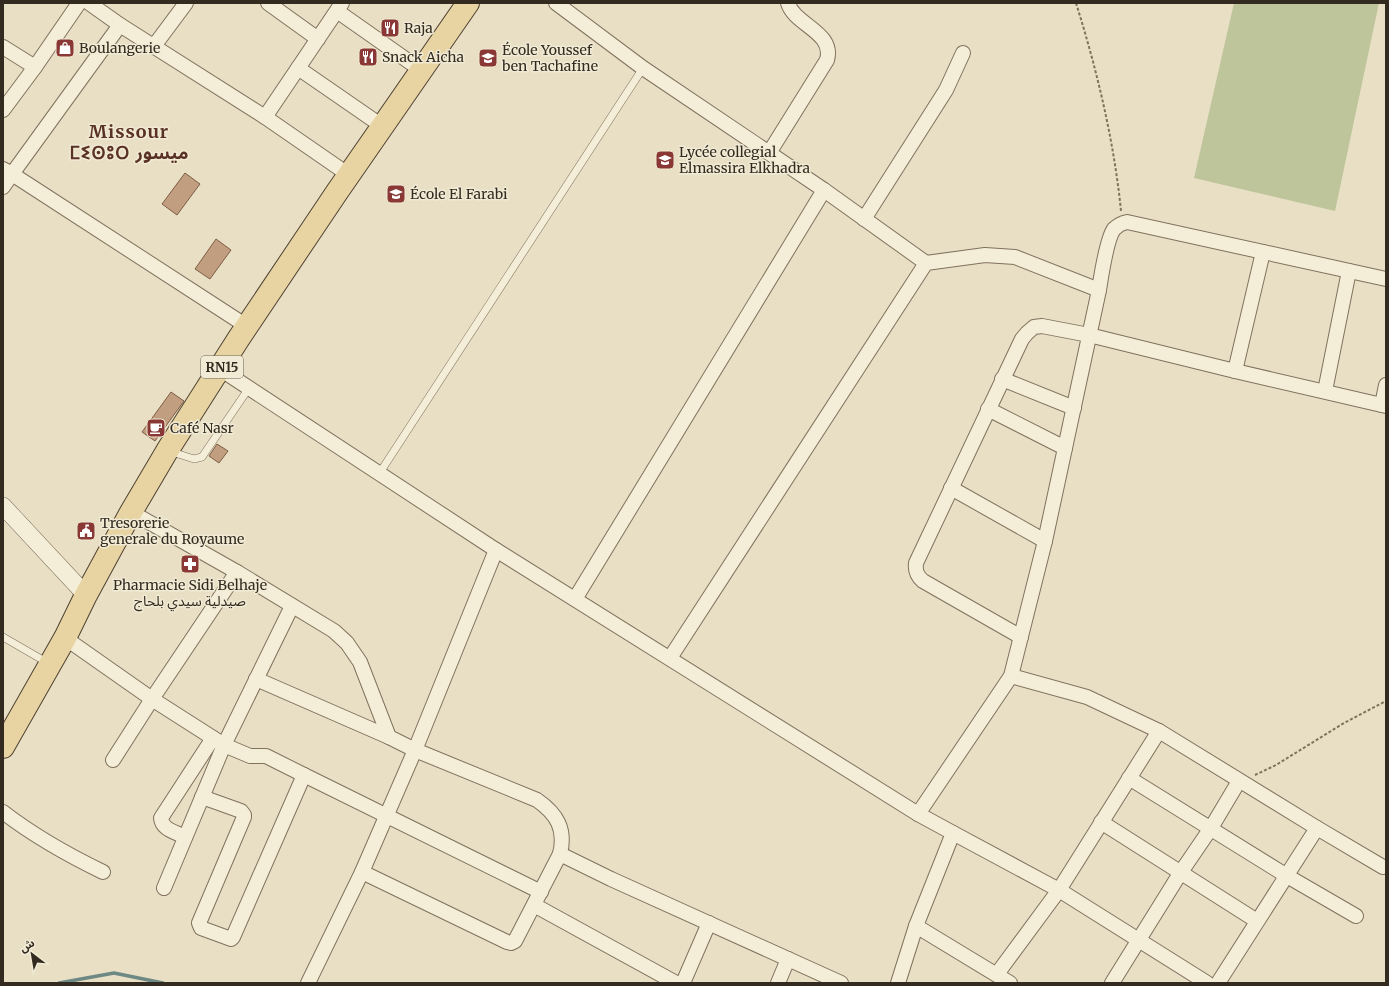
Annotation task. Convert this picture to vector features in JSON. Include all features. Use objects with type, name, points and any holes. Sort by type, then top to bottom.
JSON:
[{"type":"main road","name":"RN15","points":[[3,747],[51,664],[131,512],[167,451],[239,338],[248,327],[382,126],[468,3]]},
{"type":"street","points":[[3,110],[79,3]]},
{"type":"street","points":[[89,3],[120,25],[265,117],[349,175]]},
{"type":"street","points":[[154,46],[186,3]]},
{"type":"street","points":[[268,3],[318,39]]},
{"type":"street","points":[[556,3],[643,68],[824,190],[926,263],[985,255],[1015,258],[1099,290]]},
{"type":"street","points":[[769,153],[827,60],[829,54],[824,40],[794,12],[788,3]]},
{"type":"street","points":[[265,117],[340,7],[421,70]]},
{"type":"street","points":[[3,187],[8,171],[120,25]]},
{"type":"street","points":[[3,47],[35,67]]},
{"type":"street","points":[[864,219],[946,90],[963,53]]},
{"type":"street","points":[[298,68],[382,126]]},
{"type":"street","points":[[8,171],[248,327]]},
{"type":"street","points":[[575,599],[824,190]]},
{"type":"street","points":[[918,814],[1010,676],[1045,541],[1111,235],[1117,226],[1122,223],[1133,223],[1386,279]]},
{"type":"street","points":[[1234,371],[1263,252]]},
{"type":"street","points":[[670,658],[926,263]]},
{"type":"street","points":[[1325,391],[1349,271]]},
{"type":"street","points":[[1021,637],[923,581],[917,573],[916,563],[1022,339],[1034,327],[1042,326],[1089,335],[1234,371],[1384,405],[1386,385]]},
{"type":"street","points":[[220,369],[496,550],[918,814],[1059,890],[1207,983]]},
{"type":"street","points":[[1002,379],[1074,408]]},
{"type":"street","points":[[988,409],[1065,448]]},
{"type":"street","points":[[951,488],[1045,541]]},
{"type":"street","points":[[3,506],[86,595]]},
{"type":"street","points":[[131,512],[237,572],[334,631],[347,643],[360,662],[389,738]]},
{"type":"street","points":[[308,983],[362,872],[415,750],[496,550]]},
{"type":"street","points":[[113,760],[237,572]]},
{"type":"street","points":[[185,837],[166,828],[161,818],[219,742],[256,679],[292,606]]},
{"type":"street","points":[[65,638],[152,699],[219,742],[250,756],[266,756],[541,892]]},
{"type":"street","points":[[1010,676],[1087,697],[1159,731],[1239,781],[1383,867]]},
{"type":"street","points":[[256,679],[415,750],[537,800],[552,812],[559,823],[562,832],[563,843],[560,854],[513,943],[510,943],[362,872]]},
{"type":"street","points":[[997,974],[1059,890],[1159,731]]},
{"type":"street","points":[[164,888],[202,797],[219,742]]},
{"type":"street","points":[[202,797],[241,810],[244,815],[199,923],[201,928],[231,939],[304,775]]},
{"type":"street","points":[[1129,778],[1287,876],[1356,916]]},
{"type":"street","points":[[1112,983],[1181,872],[1211,828],[1239,781]]},
{"type":"street","points":[[3,812],[65,854],[103,872]]},
{"type":"street","points":[[1101,822],[1257,921]]},
{"type":"street","points":[[1218,983],[1317,828]]},
{"type":"street","points":[[898,983],[916,926],[953,833]]},
{"type":"street","points":[[560,854],[610,879],[841,983]]},
{"type":"street","points":[[534,905],[676,983]]},
{"type":"street","points":[[683,983],[709,923]]},
{"type":"street","points":[[916,926],[1010,983]]},
{"type":"street","points":[[778,983],[788,959]]},
{"type":"lane","points":[[379,474],[643,68]]},
{"type":"lane","points":[[167,451],[194,459],[202,457],[249,388]]},
{"type":"lane","points":[[3,637],[51,664]]},
{"type":"path","points":[[1076,3],[1103,105],[1118,185],[1122,223]]},
{"type":"path","points":[[1239,781],[1276,765],[1344,723],[1386,701]]},
{"type":"green space","points":[[1234,3],[1379,3],[1335,211],[1194,178]]},
{"type":"building","points":[[185,173],[200,184],[177,215],[162,204]]},
{"type":"building","points":[[216,239],[231,250],[210,279],[195,269]]},
{"type":"building","points":[[171,392],[184,401],[155,441],[142,432]]},
{"type":"building","points":[[217,444],[228,451],[219,463],[209,456]]},
{"type":"waterway","points":[[59,983],[114,973],[163,983]]},
{"type":"place","name":"Raja","points":[[390,28]]},
{"type":"place","name":"Boulangerie","points":[[65,48]]},
{"type":"place","name":"Snack Aicha","points":[[368,57]]},
{"type":"place","name":"École Youssef ben Tachafine","points":[[488,58]]},
{"type":"place","name":"Lycée collegial Elmassira Elkhadra","points":[[665,160]]},
{"type":"place","name":"École El Farabi","points":[[396,194]]},
{"type":"place","name":"Café Nasr","points":[[156,428]]},
{"type":"place","name":"Tresorerie generale du Royaume","points":[[86,531]]},
{"type":"place","name":"Pharmacie Sidi Belhaje صيدلية سيدي بلحاج","points":[[190,564]]},
{"type":"district","name":"Missour ⵎⵉⵙⵓⵔ ميسور","points":[[129,141]]}]
